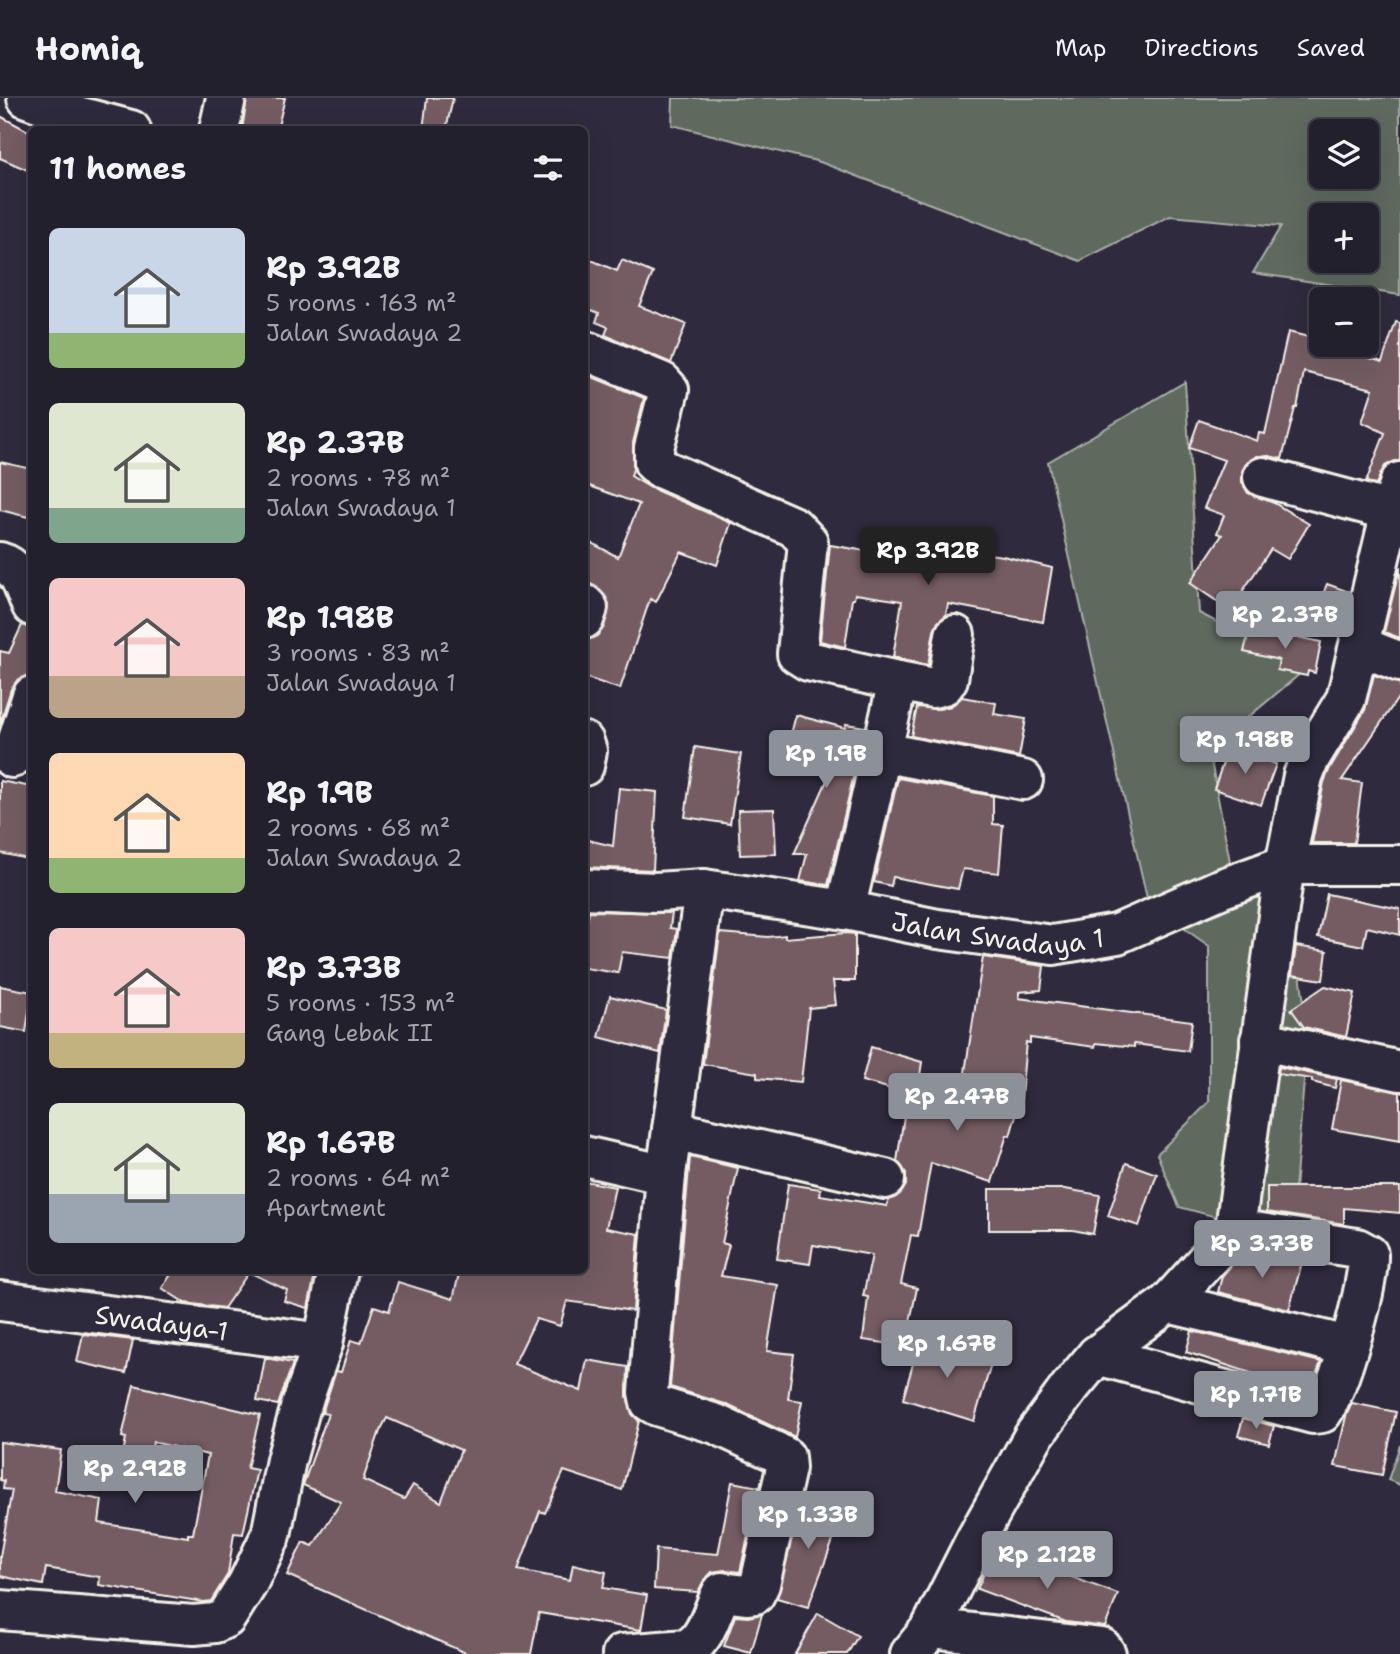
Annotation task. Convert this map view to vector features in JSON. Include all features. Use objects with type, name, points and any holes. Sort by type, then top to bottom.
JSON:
[{"type":"street","points":[[27,98],[116,126]]},
{"type":"street","points":[[220,126],[226,98]]},
{"type":"street","points":[[588,352],[662,382],[669,390],[654,447],[654,463],[794,527],[808,542],[797,654],[808,661],[933,688],[944,685],[948,679],[955,635]]},
{"type":"street","points":[[1107,1654],[1102,1648],[920,1641],[1032,1437],[1097,1355],[1168,1303],[1235,1229],[1285,865],[1303,776],[1310,758],[1346,699],[1395,497],[1263,477]]},
{"type":"street","points":[[0,562],[8,564],[23,579],[28,594]]},
{"type":"street","points":[[1360,646],[1400,662]]},
{"type":"street","points":[[845,910],[898,681]]},
{"type":"street","points":[[15,758],[28,711]]},
{"type":"street","points":[[882,752],[1023,779]]},
{"type":"street","name":"Jalan Swadaya 1","points":[[588,889],[655,892],[704,889],[1053,946],[1117,934],[1220,889],[1285,865],[1400,865]]},
{"type":"street","points":[[622,1654],[694,1646],[701,1638],[722,1592],[755,1594],[760,1584],[786,1468],[785,1457],[776,1452],[716,1424],[650,1402],[648,1392],[666,1175],[704,889]]},
{"type":"street","points":[[1260,1040],[1400,1071]]},
{"type":"street","points":[[672,1130],[885,1179]]},
{"type":"street","points":[[588,1157],[666,1175]]},
{"type":"street","points":[[1097,1355],[1313,1413],[1322,1413],[1329,1403],[1349,1346],[1367,1272],[1368,1254],[1357,1248],[1235,1229]]},
{"type":"street","points":[[0,1610],[194,1625],[215,1623],[226,1618],[248,1583],[271,1535],[286,1460],[323,1343],[337,1274]]},
{"type":"street","name":"Swadaya-1","points":[[0,1301],[323,1343]]},
{"type":"street","points":[[1168,1303],[1349,1346]]},
{"type":"green space","points":[[673,98],[1400,98],[1400,295],[1379,292],[1379,287],[1347,287],[1253,273],[1281,226],[1170,216],[1080,261],[820,162],[672,125]]},
{"type":"green space","points":[[1185,382],[1199,613],[1307,668],[1209,750],[1231,867],[1289,891],[1308,1033],[1291,1237],[1179,1207],[1157,1154],[1209,1102],[1209,946],[1148,903],[1048,462]]},
{"type":"green space","points":[[1400,1445],[1400,1485],[1388,1480]]},
{"type":"building","points":[[247,98],[285,98],[278,126],[243,126]]},
{"type":"building","points":[[427,98],[453,98],[447,126],[424,126]]},
{"type":"building","points":[[0,116],[28,131],[28,170],[0,158]]},
{"type":"building","points":[[588,259],[617,271],[622,260],[653,273],[639,306],[686,324],[671,363],[605,335],[608,327],[596,322],[599,313],[588,309]]},
{"type":"building","points":[[1396,322],[1400,323],[1400,461],[1385,466],[1376,484],[1366,482],[1385,433],[1362,422],[1373,389],[1304,372],[1282,459],[1257,456],[1247,462],[1242,471],[1242,482],[1248,493],[1274,503],[1309,524],[1288,559],[1271,549],[1230,610],[1190,583],[1222,535],[1217,533],[1224,515],[1204,508],[1224,460],[1189,448],[1199,420],[1257,441],[1259,433],[1265,434],[1288,332],[1309,337],[1309,357],[1367,357],[1382,362]]},
{"type":"building","points":[[588,375],[644,398],[633,443],[631,476],[651,488],[731,523],[717,565],[681,552],[656,602],[650,599],[620,689],[588,678],[588,639],[597,636],[604,627],[609,604],[599,589],[588,585],[588,541],[618,557],[639,504],[588,485]]},
{"type":"building","points":[[0,462],[28,468],[28,517],[0,510]]},
{"type":"building","points":[[874,530],[933,535],[932,546],[1003,556],[1052,568],[1043,622],[948,604],[946,615],[938,622],[934,631],[928,665],[893,657],[902,601],[855,594],[845,647],[820,641],[830,545],[872,552]]},
{"type":"building","points":[[1400,567],[1400,638],[1384,632]]},
{"type":"building","points":[[1327,584],[1349,592],[1339,635],[1311,625]]},
{"type":"building","points":[[22,625],[28,627],[28,676],[18,679],[11,689],[0,724],[0,651],[9,653]]},
{"type":"building","points":[[1250,627],[1321,642],[1315,673],[1308,671],[1307,676],[1277,670],[1279,660],[1244,652]]},
{"type":"building","points":[[1374,675],[1400,683],[1400,695],[1342,780],[1362,783],[1354,843],[1312,843],[1324,782],[1365,710]]},
{"type":"building","points":[[962,697],[996,703],[994,714],[1026,719],[1019,757],[911,736],[917,707],[939,709],[951,706]]},
{"type":"building","points":[[796,715],[845,728],[846,724],[865,727],[828,885],[800,881],[807,854],[794,854],[834,765],[786,753]]},
{"type":"building","points":[[695,747],[741,754],[730,824],[685,817]]},
{"type":"building","points":[[1228,748],[1276,764],[1261,805],[1214,789]]},
{"type":"building","points":[[898,778],[993,796],[993,824],[1003,825],[999,873],[963,869],[958,889],[893,877],[891,886],[874,882]]},
{"type":"building","points":[[0,781],[28,786],[28,859],[0,853]]},
{"type":"building","points":[[619,788],[657,792],[653,870],[588,867],[588,840],[613,846]]},
{"type":"building","points":[[774,809],[776,854],[740,855],[738,810]]},
{"type":"building","points":[[1327,894],[1400,909],[1400,935],[1367,927],[1363,946],[1318,937]]},
{"type":"building","points":[[589,911],[672,913],[670,928],[677,929],[673,958],[622,952],[618,973],[588,969]]},
{"type":"building","points":[[720,933],[768,937],[785,935],[785,938],[855,934],[855,981],[833,981],[836,1005],[809,1008],[801,1082],[757,1078],[757,1073],[703,1064]]},
{"type":"building","points":[[1296,946],[1327,951],[1323,980],[1292,975]]},
{"type":"building","points":[[983,957],[1044,966],[1041,990],[1019,992],[1019,998],[1192,1021],[1188,1051],[1134,1044],[1134,1047],[1096,1043],[1095,1047],[1030,1038],[1030,1043],[1026,1042],[1021,1098],[992,1182],[931,1163],[918,1236],[911,1235],[901,1284],[917,1288],[905,1346],[863,1340],[868,1297],[863,1296],[872,1255],[813,1245],[810,1264],[777,1259],[788,1184],[821,1189],[820,1195],[887,1206],[888,1200],[901,1193],[906,1185],[906,1173],[897,1161],[907,1097],[960,1104]]},
{"type":"building","points":[[0,986],[28,991],[26,1032],[0,1027]]},
{"type":"building","points":[[1325,986],[1355,993],[1346,1037],[1304,1027],[1291,1009]]},
{"type":"building","points":[[610,996],[666,1010],[660,1053],[599,1037]]},
{"type":"building","points":[[871,1047],[922,1062],[917,1096],[862,1081]]},
{"type":"building","points":[[1279,1067],[1337,1079],[1335,1088],[1312,1082],[1312,1079],[1278,1074]]},
{"type":"building","points":[[1341,1080],[1400,1092],[1400,1141],[1332,1129]]},
{"type":"building","points":[[690,1157],[738,1168],[722,1243],[729,1245],[721,1276],[778,1285],[767,1351],[794,1354],[788,1399],[802,1401],[795,1437],[725,1404],[670,1387]]},
{"type":"building","points":[[1126,1163],[1157,1174],[1139,1226],[1108,1216]]},
{"type":"building","points":[[588,1182],[615,1187],[606,1228],[639,1234],[633,1311],[567,1301],[560,1326],[536,1319],[514,1364],[581,1391],[587,1360],[628,1367],[627,1396],[632,1414],[639,1421],[622,1490],[564,1471],[545,1513],[540,1511],[518,1570],[570,1580],[573,1564],[606,1572],[603,1588],[647,1595],[641,1630],[539,1613],[531,1654],[468,1654],[287,1575],[303,1542],[313,1546],[341,1502],[303,1485],[328,1414],[322,1413],[336,1371],[341,1372],[351,1340],[361,1343],[374,1306],[389,1311],[398,1282],[453,1299],[459,1274],[588,1274]],"holes":[[[387,1418],[461,1450],[441,1502],[413,1485],[404,1499],[363,1480]]]},
{"type":"building","points":[[1267,1187],[1400,1187],[1400,1213],[1344,1208],[1344,1224],[1267,1212]]},
{"type":"building","points":[[989,1189],[1065,1189],[1100,1195],[1093,1234],[1073,1230],[989,1230]]},
{"type":"building","points":[[1243,1252],[1302,1262],[1289,1310],[1218,1292],[1222,1276]]},
{"type":"building","points":[[171,1274],[248,1274],[224,1308],[185,1303],[162,1288]]},
{"type":"building","points":[[253,1274],[315,1274],[308,1308],[284,1301],[287,1290]]},
{"type":"building","points":[[1192,1331],[1321,1362],[1311,1388],[1285,1384],[1186,1352]]},
{"type":"building","points":[[83,1334],[133,1340],[126,1373],[77,1362]]},
{"type":"building","points":[[920,1339],[992,1361],[974,1421],[903,1399]]},
{"type":"building","points":[[265,1358],[293,1363],[278,1405],[257,1401]]},
{"type":"building","points":[[134,1385],[260,1415],[247,1468],[257,1470],[243,1534],[234,1533],[228,1574],[211,1601],[99,1585],[100,1577],[46,1568],[43,1585],[0,1576],[0,1556],[12,1490],[3,1489],[4,1481],[0,1480],[0,1442],[61,1450],[55,1491],[102,1500],[99,1523],[188,1537],[188,1534],[193,1534],[208,1455],[153,1442],[147,1474],[120,1469],[126,1438],[122,1437]]},
{"type":"building","points":[[1352,1403],[1396,1412],[1382,1475],[1335,1466],[1346,1416]]},
{"type":"building","points":[[1243,1418],[1274,1426],[1269,1444],[1238,1436]]},
{"type":"building","points":[[732,1482],[759,1487],[740,1572],[712,1572],[698,1592],[654,1589],[656,1549],[718,1554]]},
{"type":"building","points":[[802,1497],[843,1514],[808,1607],[777,1598]]},
{"type":"building","points":[[995,1549],[1118,1594],[1105,1627],[1066,1622],[977,1589]]},
{"type":"building","points":[[818,1613],[858,1636],[847,1654],[795,1654]]},
{"type":"building","points":[[762,1614],[751,1653],[724,1646],[735,1616]]}]
